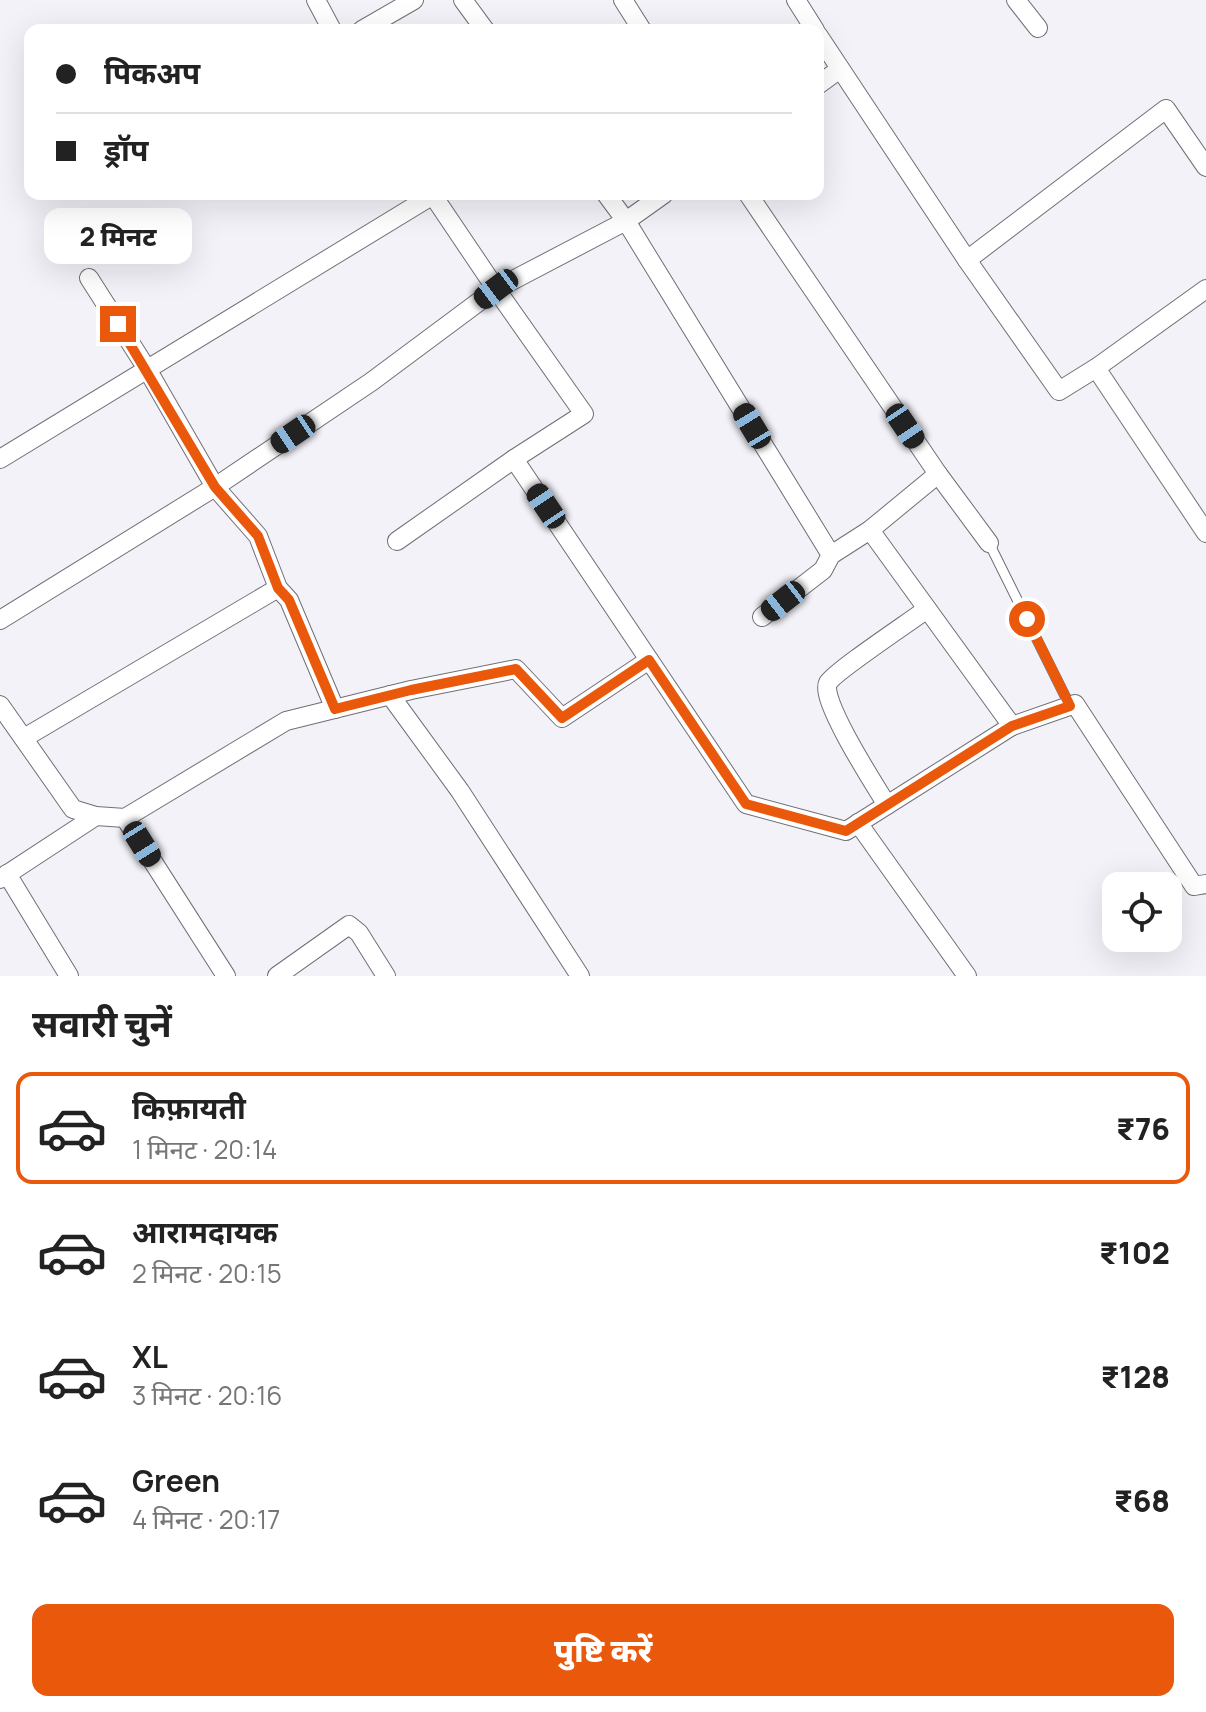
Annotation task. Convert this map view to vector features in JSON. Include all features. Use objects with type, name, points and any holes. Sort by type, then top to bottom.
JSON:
[{"type":"street","points":[[316,0],[329,24]]},
{"type":"street","points":[[372,24],[414,0]]},
{"type":"street","points":[[463,0],[481,24]]},
{"type":"street","points":[[623,0],[638,24]]},
{"type":"street","points":[[796,0],[811,24]]},
{"type":"street","points":[[1016,0],[1038,28]]},
{"type":"street","points":[[824,44],[967,260],[1059,391],[1206,289]]},
{"type":"street","points":[[824,81],[840,69]]},
{"type":"street","points":[[967,260],[1166,109],[1206,167]]},
{"type":"street","points":[[0,459],[423,200]]},
{"type":"street","points":[[397,541],[584,414],[437,200]]},
{"type":"street","points":[[610,200],[831,555]]},
{"type":"street","points":[[0,620],[215,487],[371,382],[496,289],[626,221],[656,200]]},
{"type":"street","points":[[752,200],[938,474],[989,543]]},
{"type":"street","points":[[89,278],[147,369],[215,487],[258,536],[278,588],[289,600],[335,709]]},
{"type":"street","points":[[1096,368],[1206,533]]},
{"type":"street","points":[[514,459],[746,804],[846,831],[1012,726],[1075,704],[1194,886],[1206,884]]},
{"type":"street","points":[[762,617],[823,570],[831,555],[870,530],[938,474]]},
{"type":"street","points":[[870,530],[1012,726]]},
{"type":"street","points":[[24,738],[278,588]]},
{"type":"street","points":[[887,805],[831,706],[826,688],[828,682],[845,668],[927,609]]},
{"type":"street","points":[[0,705],[73,809],[96,816],[125,818],[286,721],[390,695],[516,669],[562,718],[649,660]]},
{"type":"street","points":[[390,695],[460,791],[580,976]]},
{"type":"street","points":[[69,976],[4,876],[96,816]]},
{"type":"street","points":[[125,818],[226,976]]},
{"type":"street","points":[[858,823],[967,976]]},
{"type":"street","points":[[277,976],[349,925],[359,933],[386,976]]},
{"type":"lane","points":[[989,543],[1070,706]]},
{"type":"route","points":[[118,324],[215,487],[258,536],[278,588],[289,600],[335,709],[516,669],[562,718],[649,660],[746,804],[846,831],[1012,726],[1070,706],[1027,619]]}]
